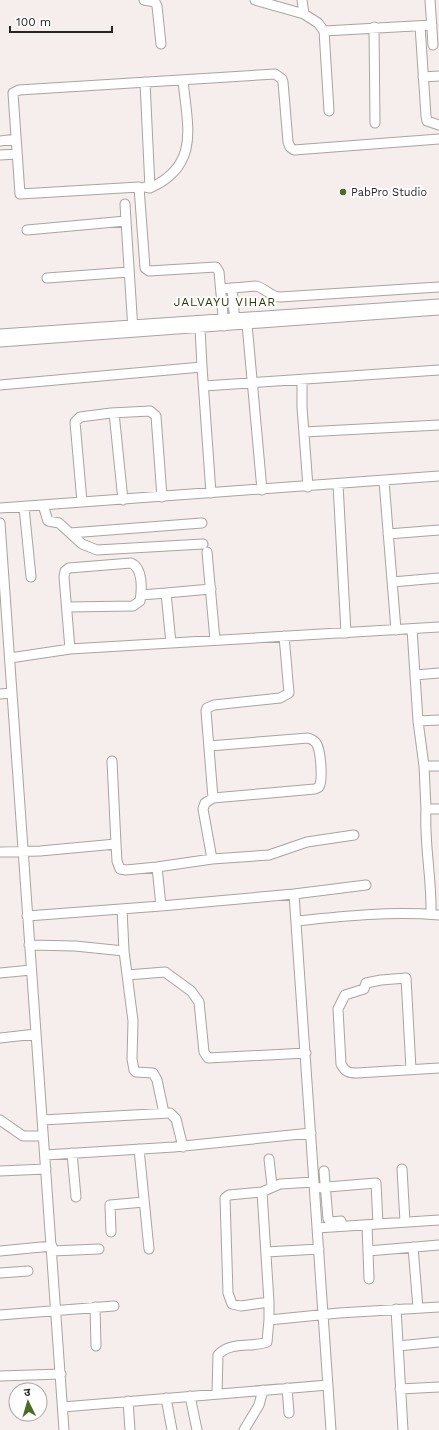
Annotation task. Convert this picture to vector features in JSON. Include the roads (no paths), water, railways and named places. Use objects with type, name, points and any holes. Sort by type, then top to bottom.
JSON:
[{"type":"street","points":[[144,0],[155,2],[157,6],[161,44]]},
{"type":"street","points":[[255,0],[304,14],[318,23],[324,31],[329,111]]},
{"type":"street","points":[[302,0],[304,14]]},
{"type":"street","points":[[421,47],[436,45],[432,25],[430,0]]},
{"type":"street","points":[[324,31],[432,25]]},
{"type":"street","points":[[420,26],[426,116],[427,121],[439,125]]},
{"type":"street","points":[[374,28],[375,123]]},
{"type":"street","points":[[183,80],[188,146],[181,164],[159,184],[150,188],[140,187],[22,195],[20,192],[13,96],[15,91],[145,82],[183,80],[278,76],[283,82],[288,142],[290,147],[294,150],[439,139]]},
{"type":"street","points":[[423,77],[439,76]]},
{"type":"street","points":[[145,82],[150,188]]},
{"type":"street","points":[[0,141],[16,139]]},
{"type":"street","points":[[0,155],[17,154]]},
{"type":"street","points":[[140,187],[145,268],[149,271],[216,267],[219,272],[224,322]]},
{"type":"street","points":[[125,204],[132,329]]},
{"type":"street","points":[[27,230],[126,221]]},
{"type":"street","points":[[47,278],[129,272]]},
{"type":"street","points":[[221,289],[261,287],[273,296],[280,297],[439,287]]},
{"type":"street","points":[[232,288],[235,322]]},
{"type":"street","points":[[0,342],[132,329],[235,322],[439,304]]},
{"type":"street","points":[[235,322],[247,324],[439,310]]},
{"type":"street","points":[[0,334],[200,328],[224,322]]},
{"type":"street","points":[[247,324],[262,490]]},
{"type":"street","points":[[200,328],[211,493]]},
{"type":"street","points":[[0,385],[202,367]]},
{"type":"street","points":[[204,386],[439,370]]},
{"type":"street","points":[[302,380],[308,486]]},
{"type":"street","points":[[82,502],[75,422],[80,417],[114,413],[150,411],[156,416],[162,497]]},
{"type":"street","points":[[114,413],[123,500]]},
{"type":"street","points":[[304,432],[439,425]]},
{"type":"street","points":[[0,508],[439,476]]},
{"type":"street","points":[[384,481],[396,630]]},
{"type":"street","points":[[338,484],[346,633]]},
{"type":"street","points":[[44,505],[46,520],[59,523],[82,544],[97,550],[205,548],[211,589],[215,640]]},
{"type":"street","points":[[24,506],[31,577]]},
{"type":"street","points":[[0,523],[6,654],[12,694],[64,1430]]},
{"type":"street","points":[[70,533],[202,523]]},
{"type":"street","points":[[388,534],[439,530]]},
{"type":"street","points":[[68,607],[133,606],[140,601],[140,570],[137,565],[131,562],[69,568],[66,571],[64,577],[68,607],[70,649]]},
{"type":"street","points":[[392,582],[439,578]]},
{"type":"street","points":[[141,595],[211,589]]},
{"type":"street","points":[[166,593],[171,643]]},
{"type":"street","points":[[6,654],[439,627]]},
{"type":"street","points":[[297,921],[370,914],[435,915],[425,830],[426,809],[424,766],[418,721],[412,629]]},
{"type":"street","points":[[213,798],[206,716],[207,708],[214,705],[280,698],[288,693],[284,636]]},
{"type":"street","points":[[415,675],[439,673]]},
{"type":"street","points":[[0,694],[12,694]]},
{"type":"street","points":[[418,721],[439,720]]},
{"type":"street","points":[[209,746],[308,738],[316,742],[322,777],[319,787],[314,789],[213,798],[205,803],[203,809],[212,859]]},
{"type":"street","points":[[112,760],[117,861],[120,869],[126,870],[212,859],[269,855],[307,842],[354,835]]},
{"type":"street","points":[[424,766],[439,766]]},
{"type":"street","points":[[426,809],[439,809]]},
{"type":"street","points":[[0,852],[116,844]]},
{"type":"street","points":[[157,867],[161,906]]},
{"type":"street","points":[[27,916],[294,894],[366,885]]},
{"type":"street","points":[[294,894],[331,1430]]},
{"type":"street","points":[[122,909],[126,975],[133,1021],[132,1059],[134,1070],[136,1072],[153,1074],[157,1080],[164,1113]]},
{"type":"street","points":[[29,945],[75,946],[124,951]]},
{"type":"street","points":[[0,973],[31,970]]},
{"type":"street","points":[[126,975],[165,972],[191,991],[199,1002],[204,1052],[208,1058],[306,1053]]},
{"type":"street","points":[[411,1070],[406,978],[366,983],[364,989],[345,995],[338,1009],[341,1064],[343,1069],[349,1072],[357,1073],[411,1070],[439,1068]]},
{"type":"street","points":[[0,1038],[36,1034]]},
{"type":"street","points":[[42,1120],[170,1113],[176,1119],[183,1147]]},
{"type":"street","points":[[0,1120],[23,1136],[44,1136]]},
{"type":"street","points":[[45,1155],[183,1147],[311,1133]]},
{"type":"street","points":[[139,1150],[149,1249]]},
{"type":"street","points":[[72,1153],[76,1197]]},
{"type":"street","points":[[269,1159],[272,1186]]},
{"type":"street","points":[[0,1171],[46,1169]]},
{"type":"street","points":[[402,1169],[405,1222]]},
{"type":"street","points":[[324,1171],[329,1221],[405,1222],[439,1220]]},
{"type":"street","points":[[269,1302],[235,1305],[230,1302],[228,1293],[225,1198],[229,1195],[262,1192],[272,1186],[314,1185],[325,1187],[376,1183],[378,1221]]},
{"type":"street","points":[[217,1394],[218,1356],[221,1352],[230,1347],[267,1342],[269,1302],[262,1192]]},
{"type":"street","points":[[111,1232],[110,1204],[144,1202]]},
{"type":"street","points":[[318,1228],[367,1225],[378,1221]]},
{"type":"street","points":[[367,1225],[370,1280]]},
{"type":"street","points":[[368,1250],[439,1245]]},
{"type":"street","points":[[413,1247],[418,1308]]},
{"type":"street","points":[[0,1251],[99,1249]]},
{"type":"street","points":[[266,1252],[319,1249]]},
{"type":"street","points":[[0,1273],[28,1271]]},
{"type":"street","points":[[0,1315],[114,1306]]},
{"type":"street","points":[[95,1307],[96,1346]]},
{"type":"street","points":[[269,1320],[323,1314],[439,1307]]},
{"type":"street","points":[[396,1310],[403,1430]]},
{"type":"street","points":[[398,1346],[439,1342]]},
{"type":"street","points":[[0,1376],[61,1374]]},
{"type":"street","points":[[63,1407],[328,1385]]},
{"type":"street","points":[[400,1389],[439,1387]]},
{"type":"street","points":[[287,1388],[290,1413]]},
{"type":"street","points":[[244,1430],[259,1405],[263,1390]]},
{"type":"street","points":[[190,1396],[197,1430]]},
{"type":"street","points":[[166,1398],[172,1430]]},
{"type":"street","points":[[128,1401],[130,1430]]},
{"type":"place","name":"PabPro Studio","points":[[343,192]]},
{"type":"district","name":"JALVAYU VIHAR","points":[[225,302]]}]
